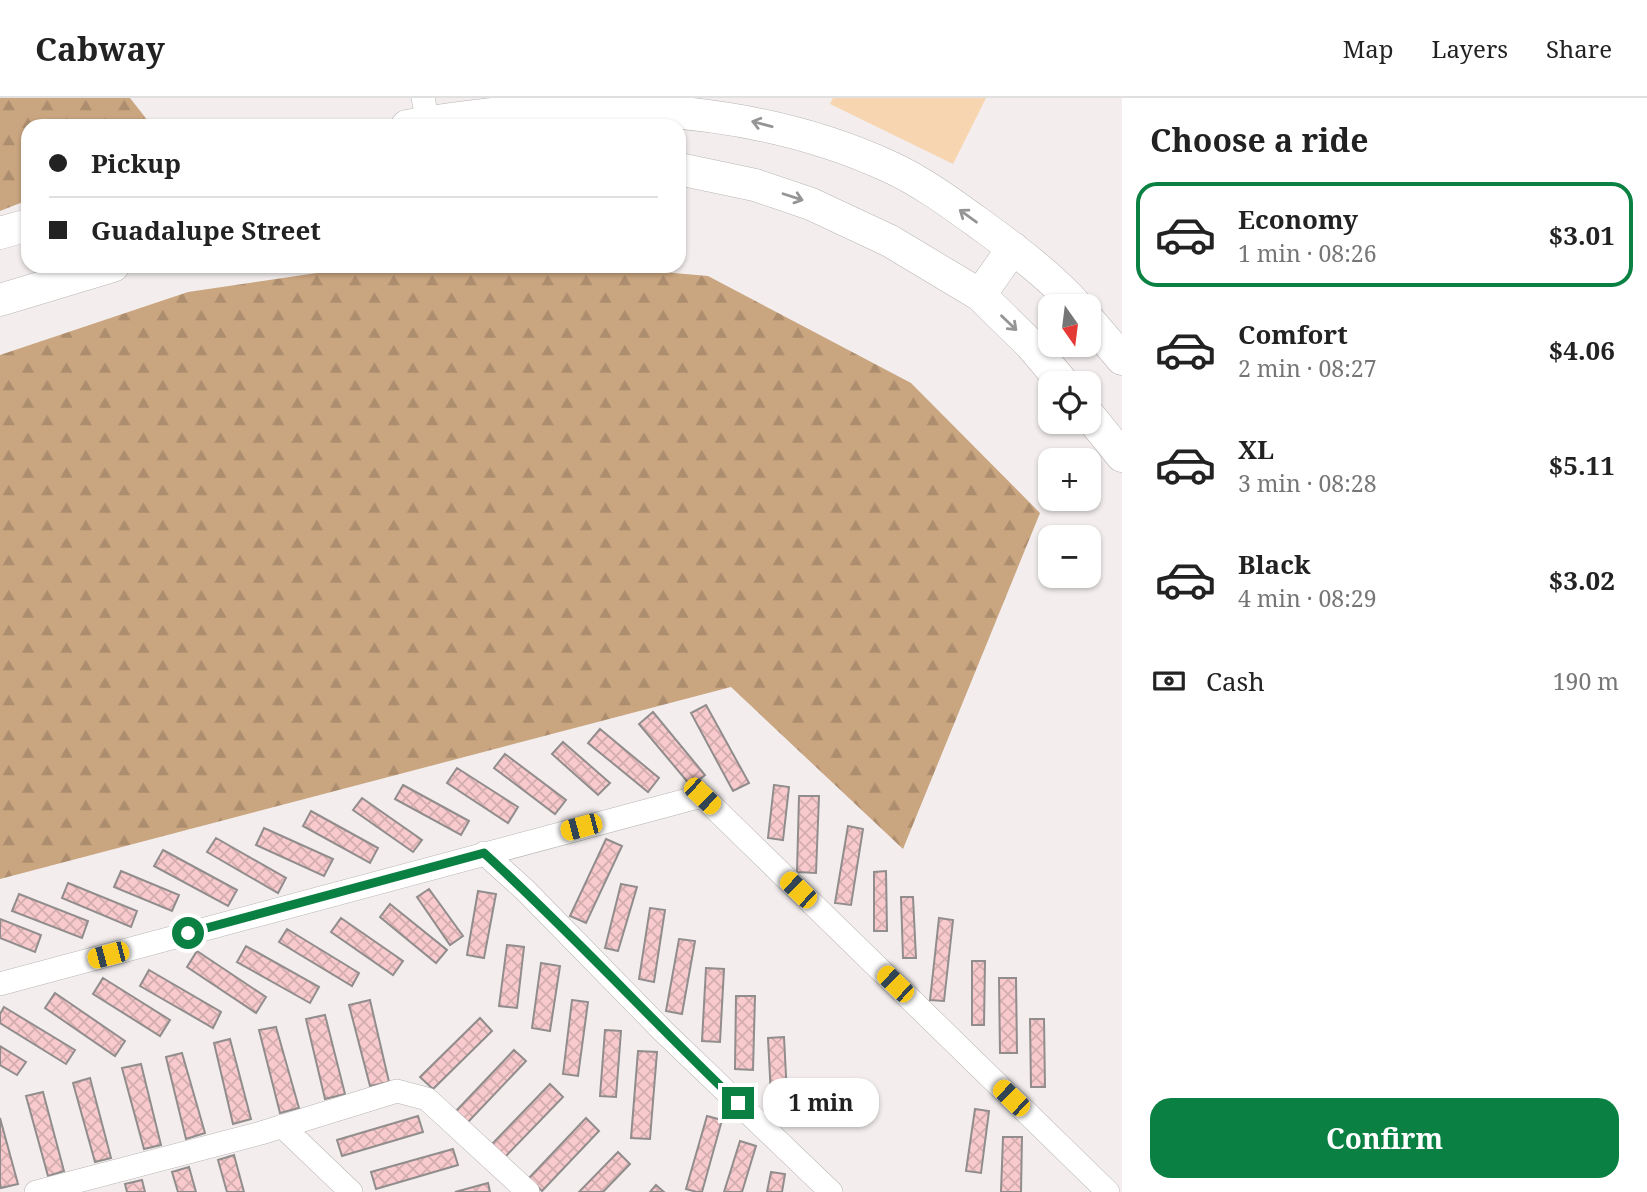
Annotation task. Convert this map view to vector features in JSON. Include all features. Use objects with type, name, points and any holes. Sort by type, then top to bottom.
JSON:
[{"type":"main road","points":[[423,118],[566,103],[655,105],[735,116],[821,139],[892,168],[957,208],[1013,248],[1064,294]]},
{"type":"main road","points":[[686,170],[755,185],[811,204],[890,241],[980,295],[1031,345],[1053,371]]},
{"type":"main road","points":[[0,233],[21,227]]},
{"type":"main road","points":[[980,295],[1013,248]]},
{"type":"main road","points":[[0,299],[89,273]]},
{"type":"main road","points":[[1101,334],[1122,359]]},
{"type":"main road","points":[[1101,430],[1122,456]]},
{"type":"street","points":[[0,984],[702,796],[1108,1192]]},
{"type":"street","points":[[484,853],[525,890],[663,1031],[831,1192]]},
{"type":"street","points":[[36,1192],[282,1126],[397,1091],[427,1099],[528,1192]]},
{"type":"street","points":[[282,1126],[351,1192]]},
{"type":"shaded area","points":[[833,98],[986,98],[953,164],[830,104]]},
{"type":"green space","points":[[0,98],[130,98],[146,119],[21,119],[21,203],[0,211]]},
{"type":"green space","points":[[317,273],[674,273],[708,276],[911,383],[1040,513],[903,849],[731,687],[0,879],[0,355],[188,292]]},
{"type":"building","points":[[706,705],[749,783],[733,791],[691,713]]},
{"type":"building","points":[[653,712],[705,775],[691,786],[639,724]]},
{"type":"building","points":[[600,729],[659,778],[648,792],[588,743]]},
{"type":"building","points":[[563,742],[610,783],[598,795],[552,754]]},
{"type":"building","points":[[505,754],[566,800],[555,814],[494,768]]},
{"type":"building","points":[[457,768],[518,807],[508,823],[447,783]]},
{"type":"building","points":[[403,785],[469,821],[461,835],[395,799]]},
{"type":"building","points":[[774,785],[789,787],[783,840],[768,838]]},
{"type":"building","points":[[799,796],[819,796],[816,873],[797,872]]},
{"type":"building","points":[[362,798],[422,840],[413,852],[353,810]]},
{"type":"building","points":[[311,811],[378,848],[370,863],[303,826]]},
{"type":"building","points":[[848,826],[863,829],[851,905],[835,903]]},
{"type":"building","points":[[264,828],[333,859],[324,876],[256,845]]},
{"type":"building","points":[[216,838],[286,878],[278,893],[207,852]]},
{"type":"building","points":[[606,839],[622,846],[586,923],[570,916]]},
{"type":"building","points":[[163,850],[237,890],[228,906],[154,866]]},
{"type":"building","points":[[121,871],[179,895],[172,911],[114,887]]},
{"type":"building","points":[[886,871],[887,931],[874,931],[874,872]]},
{"type":"building","points":[[68,883],[137,911],[131,927],[62,898]]},
{"type":"building","points":[[621,884],[637,887],[618,951],[605,948]]},
{"type":"building","points":[[429,889],[463,936],[450,945],[417,897]]},
{"type":"building","points":[[478,891],[496,894],[484,958],[467,955]]},
{"type":"building","points":[[19,894],[88,921],[82,938],[12,911]]},
{"type":"building","points":[[901,897],[913,897],[916,958],[903,958]]},
{"type":"building","points":[[390,904],[447,950],[436,963],[380,917]]},
{"type":"building","points":[[650,908],[665,910],[654,982],[639,979]]},
{"type":"building","points":[[341,918],[403,961],[393,975],[331,932]]},
{"type":"building","points":[[939,918],[953,920],[944,1001],[930,1000]]},
{"type":"building","points":[[0,919],[41,935],[35,952],[0,938]]},
{"type":"building","points":[[287,929],[359,973],[352,986],[279,942]]},
{"type":"building","points":[[679,939],[695,941],[682,1014],[666,1011]]},
{"type":"building","points":[[507,945],[524,947],[517,1008],[499,1006]]},
{"type":"building","points":[[246,946],[319,987],[310,1003],[237,962]]},
{"type":"building","points":[[197,951],[266,997],[256,1013],[187,967]]},
{"type":"building","points":[[972,961],[985,961],[984,1025],[972,1025]]},
{"type":"building","points":[[541,963],[560,966],[550,1031],[532,1028]]},
{"type":"building","points":[[706,968],[724,969],[720,1042],[702,1041]]},
{"type":"building","points":[[149,970],[221,1012],[213,1028],[140,986]]},
{"type":"building","points":[[103,978],[170,1020],[160,1036],[93,994]]},
{"type":"building","points":[[999,978],[1016,978],[1017,1053],[1000,1053]]},
{"type":"building","points":[[55,993],[125,1041],[115,1056],[45,1008]]},
{"type":"building","points":[[736,996],[755,996],[753,1070],[735,1069]]},
{"type":"building","points":[[370,1000],[389,1082],[370,1086],[349,1005]]},
{"type":"building","points":[[572,1000],[588,1002],[578,1076],[563,1074]]},
{"type":"building","points":[[4,1007],[75,1050],[66,1064],[0,1023],[0,1014]]},
{"type":"building","points":[[325,1015],[345,1094],[325,1099],[306,1019]]},
{"type":"building","points":[[480,1018],[492,1031],[433,1089],[420,1077]]},
{"type":"building","points":[[1030,1019],[1044,1019],[1045,1087],[1031,1087]]},
{"type":"building","points":[[276,1027],[299,1108],[280,1113],[259,1030]]},
{"type":"building","points":[[605,1030],[621,1031],[616,1097],[600,1096]]},
{"type":"building","points":[[784,1037],[787,1095],[771,1096],[768,1038]]},
{"type":"building","points":[[230,1039],[251,1119],[233,1124],[214,1043]]},
{"type":"building","points":[[0,1046],[26,1062],[17,1075],[0,1065]]},
{"type":"building","points":[[514,1050],[526,1061],[468,1122],[456,1111]]},
{"type":"building","points":[[638,1051],[657,1052],[650,1139],[631,1138]]},
{"type":"building","points":[[182,1053],[205,1133],[186,1139],[166,1057]]},
{"type":"building","points":[[141,1064],[161,1145],[144,1149],[122,1068]]},
{"type":"building","points":[[90,1078],[111,1158],[95,1162],[73,1083]]},
{"type":"building","points":[[550,1084],[563,1097],[505,1157],[492,1144]]},
{"type":"building","points":[[43,1092],[64,1171],[48,1176],[26,1096]]},
{"type":"building","points":[[975,1109],[989,1111],[981,1173],[966,1171]]},
{"type":"building","points":[[418,1116],[423,1132],[342,1156],[337,1140]]},
{"type":"building","points":[[707,1116],[722,1120],[702,1192],[697,1192],[686,1189]]},
{"type":"building","points":[[0,1118],[18,1184],[1,1188],[0,1183]]},
{"type":"building","points":[[586,1118],[599,1131],[542,1191],[529,1178]]},
{"type":"building","points":[[1003,1137],[1022,1137],[1021,1192],[1001,1192]]},
{"type":"building","points":[[740,1141],[756,1146],[742,1192],[724,1192]]},
{"type":"building","points":[[453,1149],[458,1165],[376,1189],[371,1172]]},
{"type":"building","points":[[618,1152],[630,1164],[603,1192],[579,1192]]},
{"type":"building","points":[[234,1155],[244,1192],[227,1192],[218,1160]]},
{"type":"building","points":[[189,1167],[196,1192],[178,1192],[172,1172]]},
{"type":"building","points":[[771,1172],[785,1174],[782,1192],[767,1192]]},
{"type":"building","points":[[142,1180],[145,1192],[127,1192],[125,1184]]},
{"type":"building","points":[[488,1183],[490,1192],[455,1192]]},
{"type":"building","points":[[656,1185],[664,1192],[650,1192]]},
{"type":"route","points":[[188,933],[484,853],[525,890],[663,1031],[738,1103]]}]
